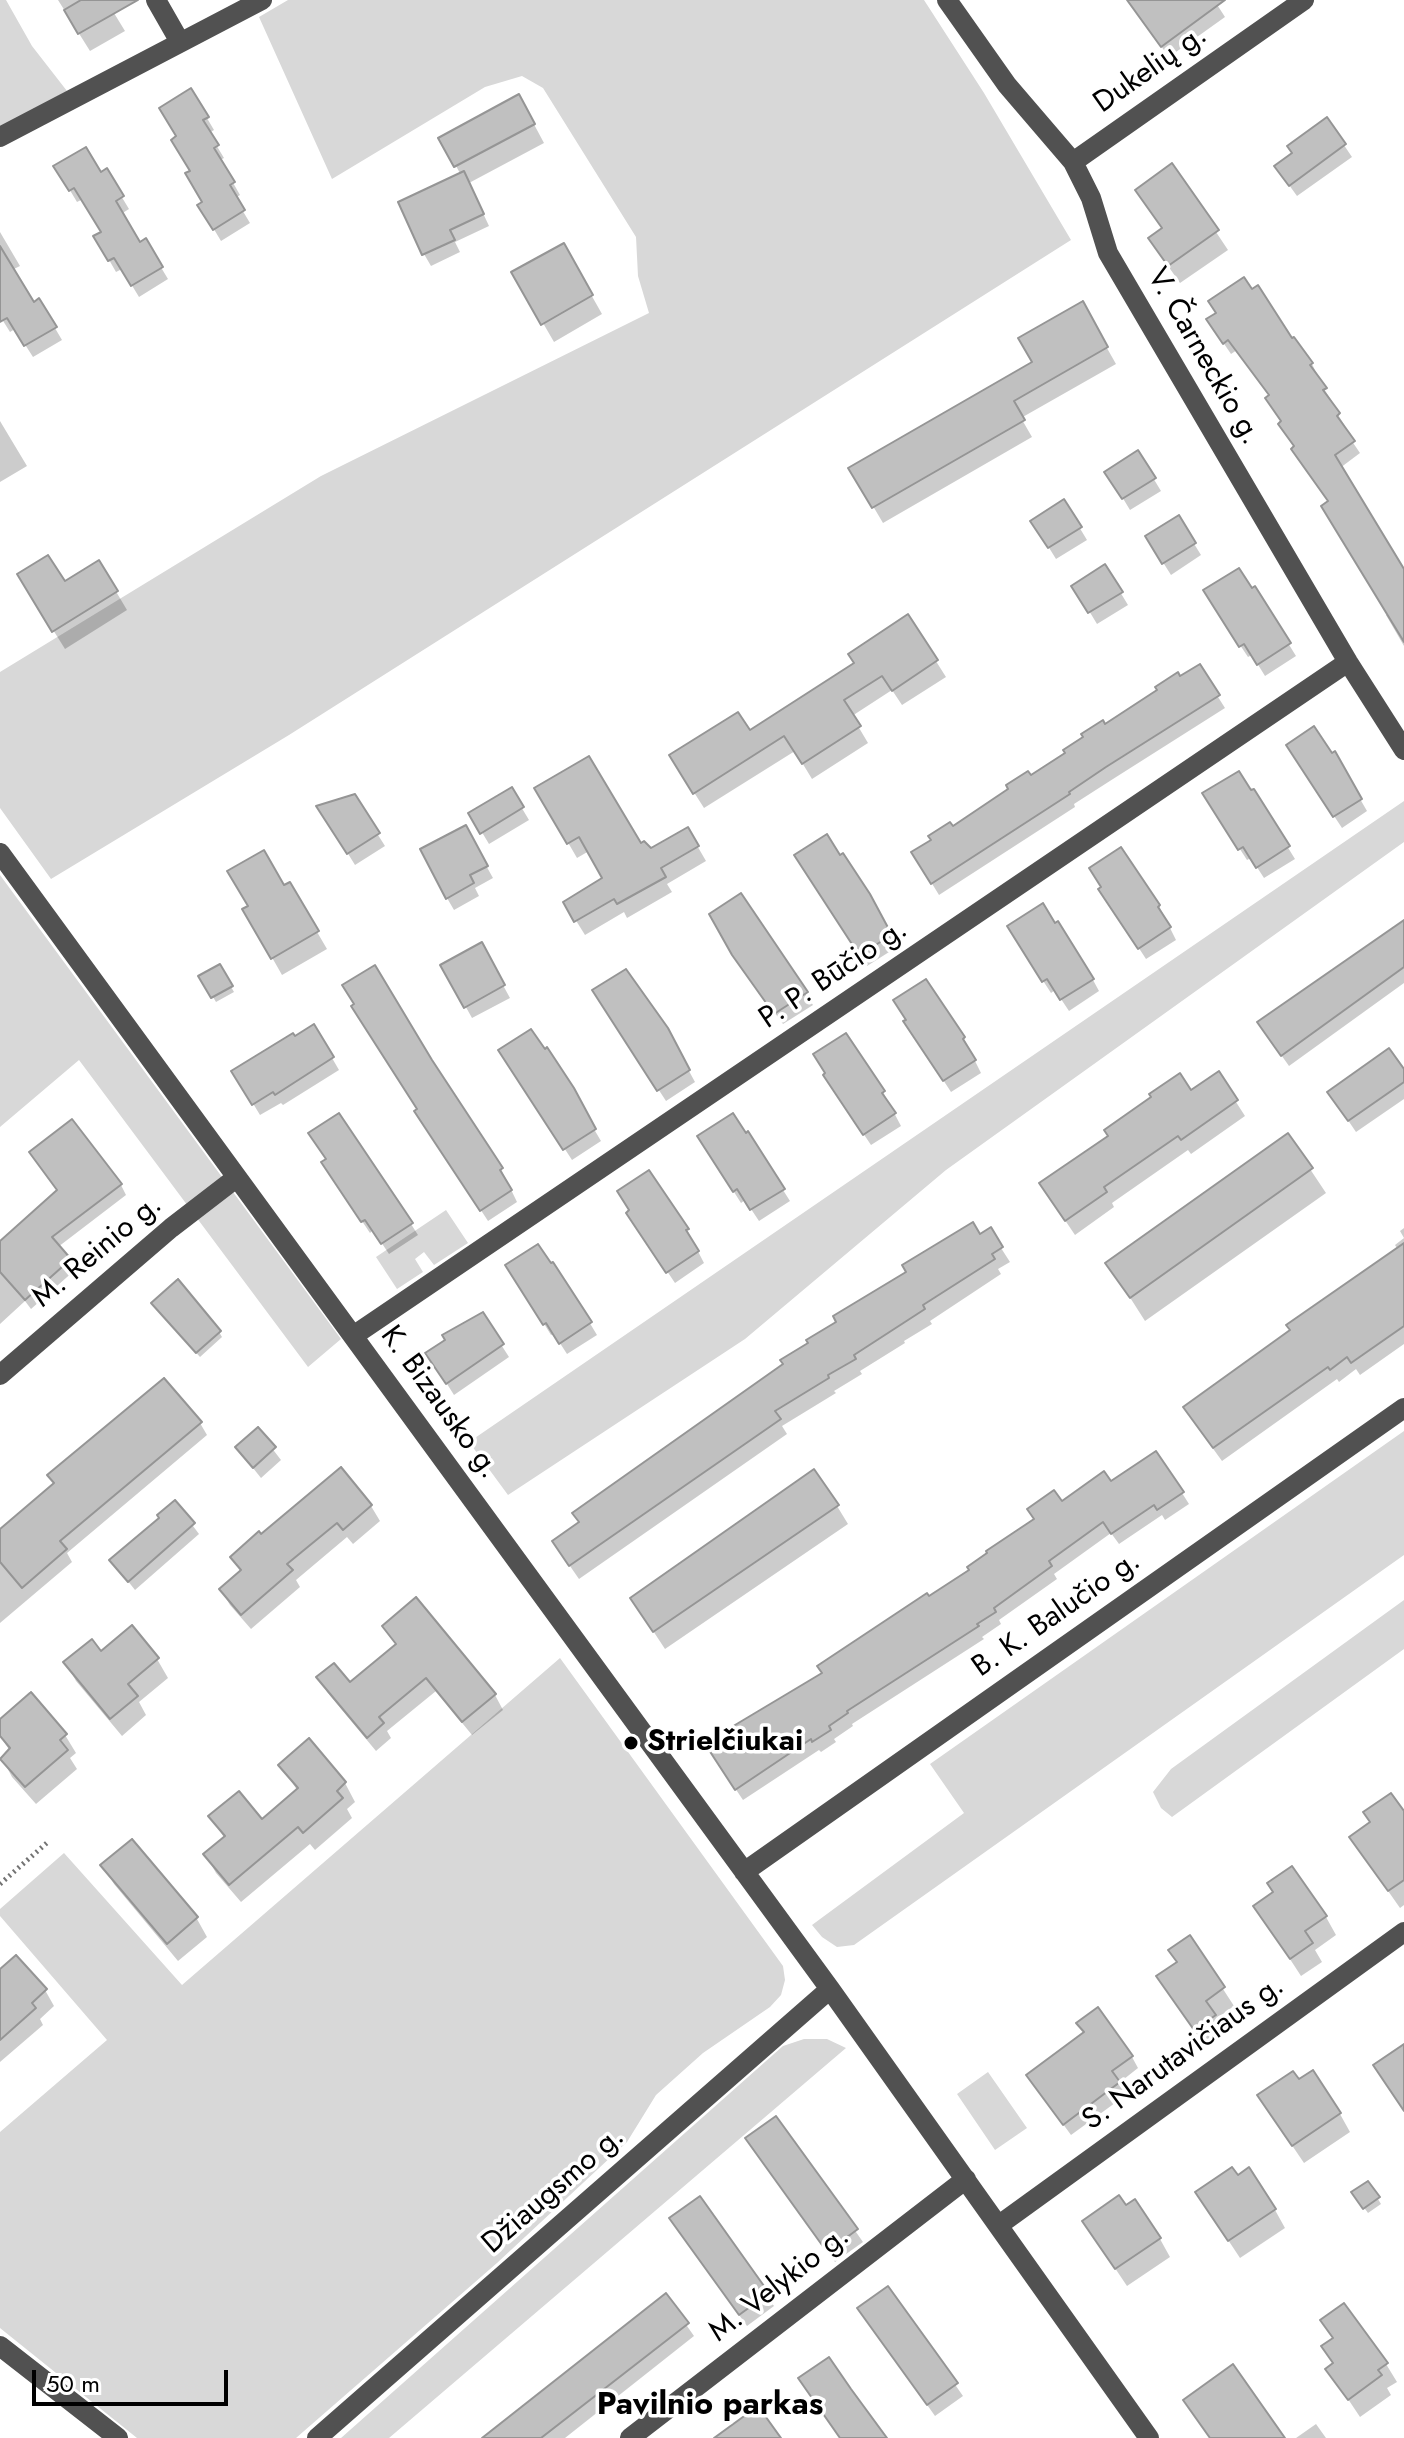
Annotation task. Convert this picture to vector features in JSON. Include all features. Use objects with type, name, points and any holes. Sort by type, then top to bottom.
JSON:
[{"type":"street","points":[[156,0],[180,42]]},
{"type":"street","points":[[0,137],[262,0]]},
{"type":"street","name":"V. Čarneckio g.","points":[[947,0],[1007,85],[1073,162],[1091,198],[1108,253],[1348,662],[1404,750]]},
{"type":"street","name":"Dukelių g.","points":[[1073,162],[1304,0]]},
{"type":"street","name":"P. P. Būčio g.","points":[[353,1336],[1348,662]]},
{"type":"street","name":"K. Bizausko g.","points":[[0,853],[830,1989]]},
{"type":"street","points":[[0,890],[18,877]]},
{"type":"street","name":"M. Reinio g.","points":[[0,1375],[171,1228],[236,1178]]},
{"type":"street","name":"B. K. Balučio g.","points":[[744,1872],[1404,1408]]},
{"type":"street","name":"S. Narutavičiaus g.","points":[[999,2225],[1404,1932]]},
{"type":"street","points":[[830,1989],[1149,2438]]},
{"type":"street","name":"Džiaugsmo g.","points":[[317,2438],[830,1989]]},
{"type":"street","name":"M. Velykio g.","points":[[630,2438],[966,2179]]},
{"type":"street","points":[[3,2354],[118,2438]]},
{"type":"path","points":[[0,1884],[48,1842]]},
{"type":"shaded area","points":[[0,0],[6,0],[32,46],[67,91],[0,127]]},
{"type":"shaded area","points":[[288,0],[924,0],[984,93],[1071,240],[289,735],[51,879],[0,808],[0,672],[321,476],[649,313],[638,276],[636,237],[543,88],[522,76],[485,87],[332,179],[259,17]]},
{"type":"shaded area","points":[[1404,801],[1404,842],[946,1170],[745,1339],[508,1495],[469,1442]]},
{"type":"shaded area","points":[[0,875],[341,1339],[308,1367],[79,1060],[0,1127]]},
{"type":"shaded area","points":[[446,1210],[468,1243],[434,1265],[424,1252],[415,1259],[423,1272],[397,1289],[376,1257]]},
{"type":"shaded area","points":[[1404,1431],[1404,1555],[854,1945],[837,1947],[822,1937],[812,1925],[964,1813],[930,1764]]},
{"type":"shaded area","points":[[1404,1600],[1404,1649],[1172,1817],[1161,1808],[1153,1792],[1171,1769]]},
{"type":"shaded area","points":[[560,1658],[783,1966],[785,1980],[781,1995],[770,2007],[703,2053],[656,2095],[627,2142],[497,2263],[296,2438],[137,2438],[0,2328],[0,2132],[107,2040],[0,1916],[0,1909],[64,1853],[182,1985]]},
{"type":"shaded area","points":[[804,2039],[827,2039],[846,2048],[389,2438],[341,2438],[783,2046]]},
{"type":"shaded area","points":[[988,2072],[1027,2128],[995,2150],[957,2094]]},
{"type":"building","points":[[81,0],[138,0],[78,34],[64,10]]},
{"type":"building","points":[[1127,0],[1225,0],[1161,47]]},
{"type":"building","points":[[191,88],[209,117],[203,120],[219,145],[214,148],[235,182],[230,185],[245,210],[213,230],[197,205],[202,202],[185,173],[190,171],[171,140],[176,136],[159,108]]},
{"type":"building","points":[[519,94],[535,124],[454,167],[438,138]]},
{"type":"building","points":[[1327,117],[1346,144],[1289,186],[1274,166],[1292,153],[1287,146]]},
{"type":"building","points":[[86,147],[101,172],[107,168],[124,196],[116,201],[140,242],[146,238],[163,267],[131,286],[114,258],[108,261],[93,236],[101,232],[74,188],[69,191],[53,166]]},
{"type":"building","points":[[1172,163],[1219,230],[1168,266],[1148,238],[1162,228],[1135,190]]},
{"type":"building","points":[[464,171],[484,214],[450,230],[455,240],[422,255],[398,202]]},
{"type":"building","points":[[564,243],[593,295],[541,325],[511,272]]},
{"type":"building","points":[[0,246],[34,302],[39,298],[57,327],[24,346],[7,318],[0,322]]},
{"type":"building","points":[[1244,277],[1252,289],[1258,285],[1292,338],[1313,363],[1310,365],[1327,388],[1323,390],[1340,413],[1337,416],[1355,441],[1335,455],[1404,569],[1404,642],[1321,506],[1328,501],[1291,449],[1294,446],[1265,398],[1269,395],[1228,340],[1223,344],[1206,319],[1216,313],[1208,301]]},
{"type":"building","points":[[1083,301],[1108,347],[1014,401],[1025,420],[872,508],[848,468],[1032,362],[1018,338]]},
{"type":"building","points":[[1138,450],[1156,478],[1122,499],[1104,472]]},
{"type":"building","points":[[1064,499],[1082,527],[1048,548],[1030,521]]},
{"type":"building","points":[[1179,515],[1196,543],[1162,564],[1145,536]]},
{"type":"building","points":[[48,555],[65,581],[99,560],[118,591],[52,632],[17,574]]},
{"type":"building","points":[[1105,564],[1123,592],[1088,613],[1071,586]]},
{"type":"building","points":[[1239,568],[1252,588],[1255,586],[1291,643],[1257,665],[1244,644],[1239,647],[1203,590]]},
{"type":"building","points":[[908,614],[938,660],[892,691],[882,676],[844,700],[861,726],[802,764],[784,736],[693,794],[669,755],[738,712],[750,730],[854,663],[848,654]]},
{"type":"building","points":[[1200,664],[1220,695],[931,884],[911,852],[931,840],[928,836],[950,822],[953,826],[1008,789],[1006,785],[1028,771],[1031,775],[1065,753],[1063,750],[1083,737],[1081,734],[1103,720],[1105,724],[1157,690],[1155,687],[1178,672],[1180,676]]},
{"type":"building","points":[[1314,726],[1332,753],[1335,751],[1362,799],[1333,817],[1286,745]]},
{"type":"building","points":[[589,756],[641,843],[644,841],[651,848],[688,827],[699,846],[661,868],[666,877],[617,904],[614,899],[574,922],[563,902],[602,878],[579,837],[567,844],[534,788]]},
{"type":"building","points":[[1239,771],[1290,846],[1256,868],[1243,847],[1238,850],[1202,793]]},
{"type":"building","points":[[512,787],[524,807],[480,834],[468,813]]},
{"type":"building","points":[[355,794],[380,833],[347,854],[316,806]]},
{"type":"building","points":[[466,825],[488,866],[470,875],[474,883],[446,899],[420,849]]},
{"type":"building","points":[[827,834],[870,894],[892,935],[859,955],[794,855]]},
{"type":"building","points":[[1121,847],[1171,927],[1138,949],[1098,889],[1101,887],[1089,868]]},
{"type":"building","points":[[264,850],[284,885],[290,882],[319,931],[271,959],[242,909],[248,906],[227,871]]},
{"type":"building","points":[[741,893],[808,992],[774,1014],[732,955],[709,914]]},
{"type":"building","points":[[1043,903],[1055,923],[1058,921],[1094,979],[1060,1000],[1047,979],[1042,982],[1007,926]]},
{"type":"building","points":[[1404,920],[1404,967],[1281,1056],[1257,1022]]},
{"type":"building","points":[[482,942],[505,985],[464,1008],[440,965]]},
{"type":"building","points":[[220,964],[233,986],[211,998],[198,976]]},
{"type":"building","points":[[375,965],[432,1060],[503,1168],[500,1170],[512,1190],[480,1211],[414,1111],[417,1109],[351,1006],[354,1004],[342,985]]},
{"type":"building","points":[[626,969],[668,1028],[690,1070],[657,1091],[592,990]]},
{"type":"building","points":[[926,979],[965,1037],[963,1039],[976,1060],[943,1081],[903,1021],[906,1020],[893,1000]]},
{"type":"building","points":[[314,1024],[334,1057],[275,1095],[273,1092],[252,1105],[231,1071],[293,1033],[295,1036]]},
{"type":"building","points":[[531,1029],[574,1088],[596,1129],[563,1150],[498,1050]]},
{"type":"building","points":[[846,1033],[896,1113],[863,1135],[823,1075],[825,1073],[813,1054]]},
{"type":"building","points":[[1389,1048],[1404,1069],[1404,1082],[1348,1121],[1327,1092]]},
{"type":"building","points":[[1219,1071],[1238,1100],[1181,1140],[1178,1136],[1104,1187],[1107,1192],[1065,1221],[1039,1183],[1108,1136],[1104,1130],[1180,1073],[1191,1090]]},
{"type":"building","points":[[339,1113],[413,1223],[381,1244],[365,1220],[361,1222],[321,1162],[326,1159],[308,1133]]},
{"type":"building","points":[[733,1113],[785,1189],[750,1210],[737,1189],[733,1192],[697,1136]]},
{"type":"building","points":[[72,1119],[122,1184],[52,1237],[71,1259],[25,1300],[0,1272],[0,1241],[57,1190],[29,1152]]},
{"type":"building","points":[[1288,1133],[1313,1168],[1130,1298],[1105,1263]]},
{"type":"building","points":[[649,1170],[689,1229],[686,1230],[699,1251],[666,1273],[626,1213],[629,1210],[617,1191]]},
{"type":"building","points":[[973,1222],[980,1234],[991,1227],[1003,1247],[992,1254],[995,1259],[923,1305],[925,1309],[854,1355],[856,1359],[828,1375],[829,1378],[775,1411],[781,1419],[569,1566],[552,1541],[579,1522],[572,1513],[783,1364],[780,1360],[836,1322],[833,1316],[906,1272],[902,1265]]},
{"type":"building","points":[[1404,1243],[1404,1326],[1351,1363],[1347,1357],[1330,1370],[1328,1367],[1213,1448],[1183,1407],[1290,1330],[1286,1325]]},
{"type":"building","points":[[538,1244],[592,1322],[559,1344],[546,1323],[543,1325],[505,1265]]},
{"type":"building","points":[[178,1279],[221,1331],[196,1353],[151,1303]]},
{"type":"building","points":[[483,1312],[504,1344],[446,1384],[425,1353],[445,1340],[442,1335]]},
{"type":"building","points":[[164,1378],[202,1422],[60,1541],[67,1549],[22,1588],[0,1562],[0,1529],[54,1483],[47,1475]]},
{"type":"building","points":[[258,1427],[276,1447],[253,1468],[235,1447]]},
{"type":"building","points":[[1156,1451],[1184,1492],[1157,1510],[1154,1505],[1111,1534],[1103,1522],[1049,1561],[1052,1566],[994,1608],[996,1612],[977,1624],[979,1626],[847,1711],[829,1726],[831,1730],[812,1742],[811,1739],[735,1790],[707,1747],[727,1734],[725,1731],[822,1673],[817,1666],[927,1593],[929,1596],[969,1570],[967,1567],[986,1551],[1034,1519],[1027,1509],[1054,1490],[1062,1501],[1104,1471],[1111,1481]]},
{"type":"building","points":[[341,1467],[372,1505],[343,1530],[337,1523],[287,1564],[293,1570],[241,1615],[219,1589],[241,1570],[230,1557]]},
{"type":"building","points":[[814,1469],[839,1505],[653,1632],[630,1598]]},
{"type":"building","points":[[175,1500],[195,1523],[128,1582],[109,1560],[159,1518],[157,1515]]},
{"type":"building","points":[[416,1597],[496,1694],[462,1722],[426,1678],[379,1717],[384,1723],[367,1738],[316,1677],[334,1663],[350,1682],[396,1644],[382,1626]]},
{"type":"building","points":[[132,1625],[159,1658],[128,1684],[138,1696],[110,1719],[63,1662],[92,1639],[101,1651]]},
{"type":"building","points":[[31,1692],[67,1734],[60,1740],[68,1750],[25,1787],[0,1759],[10,1748],[0,1736],[0,1719]]},
{"type":"building","points":[[309,1738],[346,1782],[337,1791],[343,1798],[303,1833],[298,1827],[229,1885],[203,1854],[225,1836],[208,1816],[239,1791],[262,1819],[298,1788],[278,1765]]},
{"type":"building","points":[[1391,1793],[1404,1811],[1404,1880],[1388,1891],[1349,1837],[1370,1822],[1363,1812]]},
{"type":"building","points":[[132,1839],[198,1917],[167,1944],[100,1865]]},
{"type":"building","points":[[1292,1866],[1327,1916],[1305,1931],[1313,1943],[1290,1959],[1253,1906],[1273,1892],[1267,1883]]},
{"type":"building","points":[[1190,1935],[1225,1987],[1206,2001],[1216,2015],[1194,2030],[1156,1976],[1177,1962],[1168,1950]]},
{"type":"building","points":[[16,1955],[47,1989],[32,2003],[36,2008],[0,2040],[0,1969]]},
{"type":"building","points":[[1098,2007],[1133,2056],[1112,2071],[1120,2082],[1063,2125],[1026,2075],[1084,2032],[1076,2023]]},
{"type":"building","points":[[1404,2044],[1404,2111],[1373,2065]]},
{"type":"building","points":[[1313,2070],[1341,2113],[1292,2146],[1257,2095],[1293,2071],[1299,2079]]},
{"type":"building","points":[[776,2116],[858,2229],[827,2252],[745,2138]]},
{"type":"building","points":[[1232,2167],[1238,2175],[1249,2167],[1276,2209],[1228,2241],[1195,2192]]},
{"type":"building","points":[[1368,2181],[1380,2197],[1363,2209],[1351,2192]]},
{"type":"building","points":[[1119,2195],[1126,2205],[1135,2199],[1161,2238],[1115,2269],[1082,2221]]},
{"type":"building","points":[[700,2196],[769,2293],[739,2315],[669,2218]]},
{"type":"building","points":[[888,2286],[958,2383],[927,2405],[857,2308]]},
{"type":"building","points":[[666,2293],[689,2323],[541,2438],[482,2438]]},
{"type":"building","points":[[1344,2303],[1388,2363],[1378,2370],[1382,2375],[1348,2400],[1325,2369],[1333,2363],[1321,2346],[1333,2338],[1320,2320]]},
{"type":"building","points":[[829,2357],[887,2438],[840,2438],[798,2378]]},
{"type":"building","points":[[1233,2364],[1285,2438],[1210,2438],[1183,2400]]},
{"type":"building","points":[[758,2406],[781,2438],[714,2438]]},
{"type":"place","name":"Strielčiukai","points":[[631,1743]]},
{"type":"district","name":"Pavilnio parkas","points":[[710,2406]]}]
